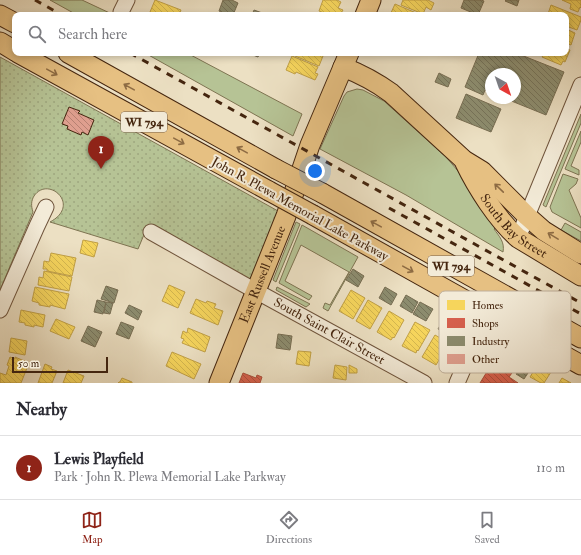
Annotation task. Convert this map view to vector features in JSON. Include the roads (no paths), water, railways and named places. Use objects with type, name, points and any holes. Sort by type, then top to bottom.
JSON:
[{"type":"main road","points":[[366,12],[371,0]]},
{"type":"main road","points":[[0,15],[12,21]]},
{"type":"main road","points":[[0,42],[12,49]]},
{"type":"main road","name":"John R. Plewa Memorial Lake Parkway","points":[[23,56],[449,291]]},
{"type":"main road","name":"John R. Plewa Memorial Lake Parkway","points":[[73,56],[496,291]]},
{"type":"main road","name":"South Bay Street","points":[[346,60],[366,77],[391,93],[464,160],[482,172],[544,231],[581,254]]},
{"type":"main road","name":"East Russell Avenue","points":[[219,383],[286,216],[310,145],[346,60]]},
{"type":"main road","name":"South Bay Street","points":[[464,160],[473,179],[510,231],[518,238],[581,276]]},
{"type":"main road","name":"John R. Plewa Memorial Lake Parkway","points":[[571,332],[581,338]]},
{"type":"main road","name":"John R. Plewa Memorial Lake Parkway","points":[[571,359],[581,365]]},
{"type":"street","points":[[518,238],[581,85]]},
{"type":"street","points":[[0,310],[46,207]]},
{"type":"street","name":"South Saint Clair Street","points":[[151,232],[424,383]]},
{"type":"street","points":[[457,383],[461,373]]},
{"type":"railway","points":[[35,0],[57,12]]},
{"type":"railway","points":[[135,56],[559,291]]},
{"type":"railway","points":[[389,208],[539,291]]},
{"type":"railway","points":[[571,297],[581,303]]},
{"type":"railway","points":[[571,308],[581,314]]},
{"type":"place","name":"Lewis Playfield","points":[[101,169]]}]
